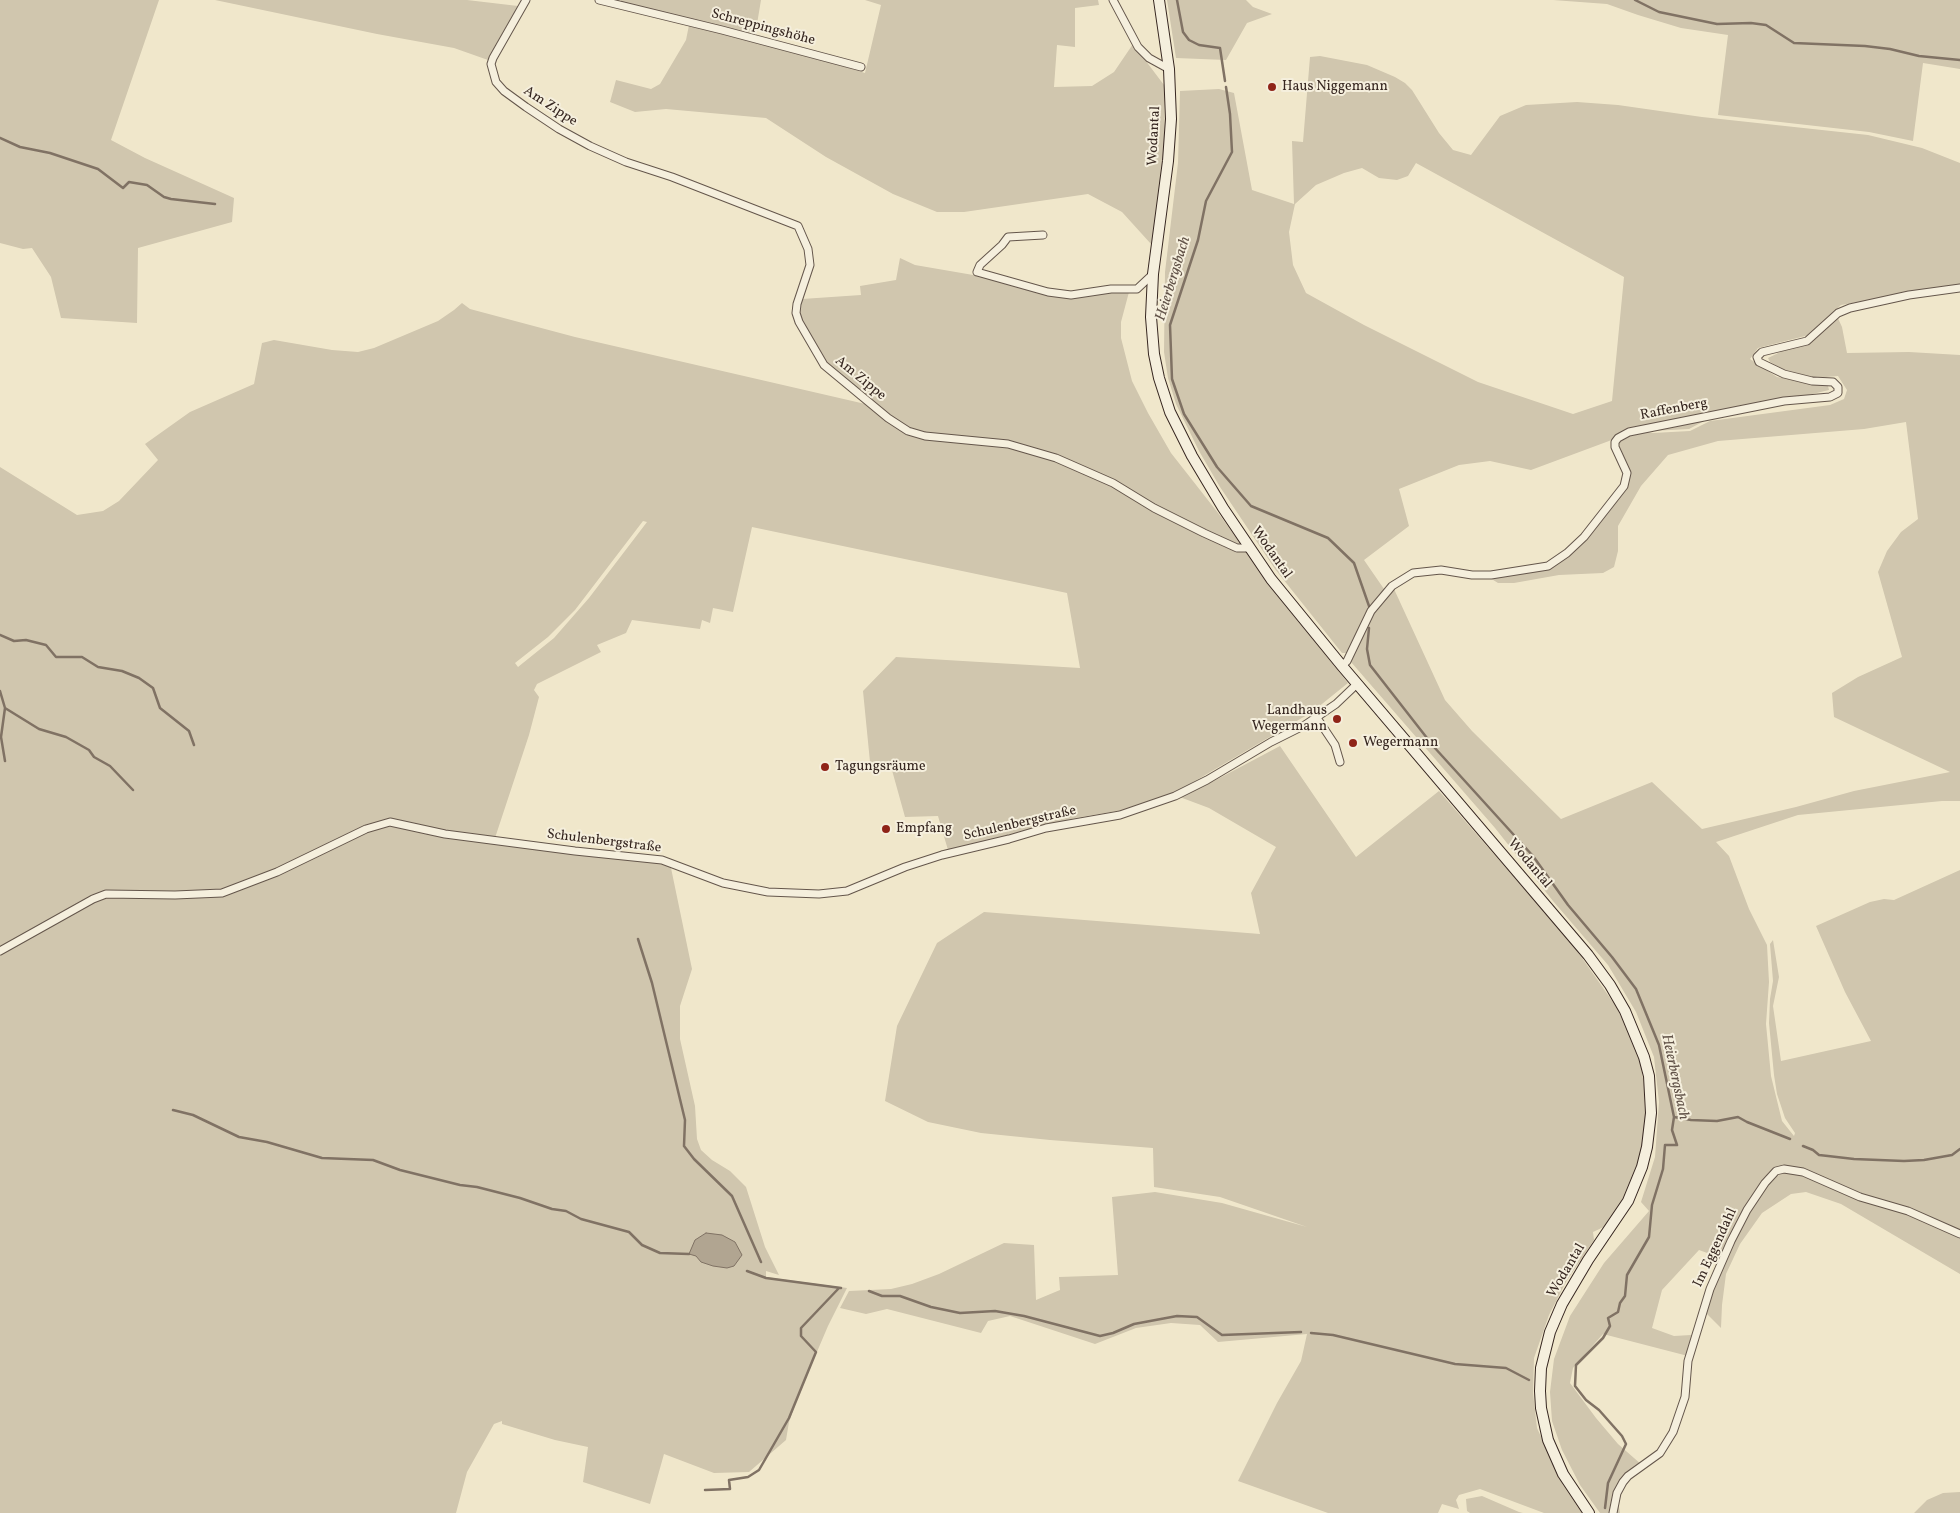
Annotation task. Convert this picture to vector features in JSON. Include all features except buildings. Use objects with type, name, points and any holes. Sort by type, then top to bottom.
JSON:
[{"type":"main road","name":"Wodantal","points":[[1159,0],[1169,69],[1171,119],[1168,161],[1153,274],[1151,317],[1154,354],[1159,378],[1170,412],[1192,456],[1249,548],[1295,609],[1342,666],[1588,955],[1610,985],[1625,1011],[1644,1057],[1650,1089],[1651,1113],[1642,1167],[1628,1201],[1588,1260],[1562,1304],[1550,1332],[1541,1368],[1541,1408],[1548,1440],[1563,1474],[1589,1513]]},
{"type":"street","name":"Am Zippe","points":[[526,0],[493,58],[491,64],[496,82],[504,91],[526,107],[559,129],[590,146],[626,162],[672,177],[798,226],[808,250],[810,265],[797,304],[796,313],[799,322],[824,366],[888,418],[908,431],[925,436],[1008,444],[1056,458],[1113,483],[1154,508],[1204,534],[1237,548],[1249,548]]},
{"type":"street","name":"Schreppingshöhe","points":[[599,0],[862,67]]},
{"type":"street","points":[[1112,0],[1138,47],[1150,58],[1169,69]]},
{"type":"street","points":[[1043,235],[1008,237],[980,265],[977,272],[1048,292],[1072,295],[1111,289],[1137,289],[1153,274]]},
{"type":"street","name":"Raffenberg","points":[[1342,666],[1347,661],[1371,611],[1392,586],[1413,572],[1441,570],[1472,575],[1506,574],[1548,566],[1567,553],[1584,537],[1624,486],[1627,473],[1615,447],[1615,442],[1618,438],[1629,432],[1775,403],[1830,397],[1838,393],[1838,388],[1833,382],[1812,381],[1784,374],[1759,362],[1757,357],[1762,352],[1807,341],[1838,313],[1850,308],[1909,295],[1960,288]]},
{"type":"street","name":"Schulenbergstraße","points":[[0,951],[93,898],[106,894],[199,895],[222,893],[277,872],[366,829],[390,822],[445,834],[662,860],[723,883],[768,892],[819,894],[847,891],[942,854],[1009,839],[1046,828],[1120,816],[1142,809],[1207,780],[1271,742],[1317,718],[1357,684]]},
{"type":"street","points":[[1317,718],[1335,745],[1340,762]]},
{"type":"street","name":"Im Eggendahl","points":[[1613,1513],[1617,1493],[1623,1482],[1628,1476],[1660,1453],[1673,1432],[1685,1397],[1688,1361],[1710,1289],[1747,1210],[1765,1183],[1776,1171],[1803,1172],[1860,1197],[1908,1212],[1960,1234]]},
{"type":"shaded area","points":[[0,0],[159,0],[111,140],[145,158],[234,198],[232,222],[138,248],[137,323],[61,318],[51,277],[32,248],[23,249],[0,243]]},
{"type":"shaded area","points":[[215,0],[467,0],[518,6],[488,60],[454,48]]},
{"type":"shaded area","points":[[621,0],[761,0],[755,36],[621,3]]},
{"type":"shaded area","points":[[865,0],[1098,0],[1099,5],[1075,8],[1075,47],[1057,45],[1054,87],[1092,86],[1114,72],[1133,44],[1164,85],[1165,140],[1158,207],[1151,244],[1122,212],[1088,194],[964,212],[937,212],[893,194],[826,157],[766,118],[666,109],[635,112],[610,102],[616,80],[651,89],[660,84],[686,40],[689,25],[810,56],[865,73],[881,5]]},
{"type":"shaded area","points":[[1167,0],[1246,0],[1253,7],[1272,14],[1247,23],[1226,60],[1176,58]]},
{"type":"shaded area","points":[[1553,0],[1960,0],[1960,69],[1923,63],[1913,141],[1869,132],[1718,115],[1728,35],[1681,28],[1607,4]]},
{"type":"shaded area","points":[[1320,56],[1367,65],[1405,83],[1412,90],[1439,133],[1453,150],[1471,155],[1500,116],[1526,105],[1577,102],[1618,105],[1702,117],[1868,135],[1922,148],[1960,163],[1960,287],[1908,293],[1841,305],[1809,335],[1758,348],[1750,359],[1777,377],[1828,386],[1829,390],[1708,419],[1689,429],[1652,431],[1633,428],[1609,441],[1531,470],[1490,461],[1459,465],[1399,489],[1409,526],[1364,560],[1384,589],[1365,614],[1347,653],[1342,653],[1275,569],[1220,487],[1199,451],[1176,404],[1168,378],[1164,352],[1165,272],[1178,163],[1180,91],[1219,89],[1234,93],[1252,190],[1294,204],[1292,141],[1303,142],[1310,57]],"holes":[[[1416,163],[1624,277],[1612,401],[1573,414],[1478,382],[1364,325],[1306,293],[1293,265],[1289,232],[1295,204],[1316,185],[1344,173],[1362,168],[1379,178],[1397,180],[1408,176]]]},
{"type":"shaded area","points":[[900,258],[915,265],[979,276],[1048,295],[1129,292],[1121,322],[1121,338],[1132,381],[1148,413],[1171,453],[1222,518],[1283,602],[1348,683],[1312,712],[1173,794],[1140,807],[1075,818],[948,850],[938,816],[905,817],[890,763],[870,762],[863,691],[896,657],[1080,668],[1067,593],[752,527],[733,612],[713,608],[710,623],[702,620],[700,629],[632,620],[626,633],[597,645],[601,652],[537,684],[534,690],[539,697],[529,735],[493,844],[653,860],[671,868],[692,969],[680,1006],[680,1039],[695,1106],[697,1139],[701,1150],[712,1160],[730,1171],[746,1187],[765,1247],[779,1275],[766,1271],[766,1277],[847,1288],[828,1326],[799,1394],[789,1422],[786,1440],[749,1472],[714,1473],[664,1454],[650,1504],[583,1482],[588,1447],[555,1440],[502,1424],[502,1421],[494,1424],[467,1472],[456,1513],[0,1513],[0,467],[77,515],[103,511],[119,501],[158,460],[145,444],[190,412],[254,384],[262,343],[274,340],[332,350],[358,352],[374,348],[438,321],[462,303],[470,309],[575,337],[874,406],[825,364],[802,324],[798,309],[802,299],[861,295],[860,286],[896,280]],"holes":[[[643,521],[647,522],[589,598],[554,638],[518,667],[515,663],[548,637],[575,610]]]},
{"type":"shaded area","points":[[1836,314],[1842,327],[1847,353],[1909,352],[1960,355],[1960,801],[1942,801],[1798,815],[1716,842],[1729,856],[1749,909],[1767,945],[1769,982],[1766,1024],[1771,1076],[1782,1121],[1794,1136],[1795,1133],[1785,1118],[1777,1094],[1774,1075],[1769,1023],[1773,981],[1770,944],[1773,940],[1779,977],[1773,1006],[1781,1061],[1871,1041],[1845,992],[1816,926],[1870,902],[1884,899],[1894,900],[1960,870],[1960,1274],[1841,1204],[1806,1192],[1791,1194],[1762,1213],[1740,1244],[1726,1274],[1721,1328],[1705,1312],[1718,1273],[1749,1210],[1774,1178],[1783,1173],[1785,1166],[1775,1170],[1746,1207],[1730,1235],[1721,1258],[1699,1250],[1662,1290],[1652,1328],[1674,1336],[1691,1335],[1688,1356],[1603,1334],[1573,1368],[1570,1383],[1618,1444],[1642,1465],[1634,1470],[1621,1487],[1618,1501],[1620,1513],[1600,1513],[1580,1485],[1562,1450],[1552,1421],[1550,1392],[1554,1359],[1570,1316],[1604,1263],[1649,1211],[1641,1202],[1655,1157],[1659,1102],[1654,1057],[1636,1012],[1608,965],[1553,901],[1495,828],[1351,662],[1363,631],[1375,610],[1394,589],[1445,700],[1472,731],[1561,819],[1652,782],[1702,829],[1854,791],[1950,772],[1834,717],[1832,693],[1858,677],[1902,657],[1878,572],[1887,551],[1901,532],[1918,519],[1906,422],[1864,429],[1718,441],[1668,455],[1641,486],[1618,526],[1618,551],[1614,567],[1603,573],[1559,575],[1514,583],[1498,583],[1490,578],[1515,575],[1549,567],[1570,554],[1586,538],[1615,504],[1629,481],[1627,468],[1617,439],[1634,430],[1653,433],[1690,431],[1710,421],[1830,405],[1844,399],[1847,390],[1838,376],[1815,378],[1783,369],[1770,362],[1768,358],[1811,337]]},
{"type":"shaded area","points":[[1280,746],[1356,857],[1439,791],[1573,945],[1615,1005],[1631,1036],[1640,1060],[1644,1085],[1645,1112],[1645,1137],[1634,1183],[1608,1225],[1593,1232],[1594,1240],[1566,1282],[1549,1315],[1534,1358],[1533,1393],[1537,1428],[1563,1485],[1582,1513],[1544,1513],[1480,1489],[1459,1495],[1456,1500],[1459,1509],[1442,1504],[1438,1513],[1328,1513],[1238,1481],[1277,1403],[1301,1361],[1307,1334],[1218,1342],[1200,1325],[1171,1323],[1136,1328],[1095,1344],[1010,1316],[988,1321],[981,1333],[887,1309],[866,1314],[840,1308],[849,1291],[891,1289],[912,1284],[939,1274],[1004,1243],[1034,1245],[1036,1300],[1060,1290],[1059,1277],[1118,1275],[1112,1197],[1155,1192],[1222,1203],[1307,1227],[1220,1197],[1154,1187],[1153,1148],[981,1133],[928,1122],[885,1101],[897,1026],[937,943],[984,912],[1260,934],[1251,893],[1276,847],[1209,808],[1177,796],[1214,781]]},
{"type":"shaded area","points":[[706,1233],[722,1235],[735,1242],[742,1255],[734,1266],[727,1268],[713,1266],[701,1262],[696,1256],[689,1254],[695,1240]]},
{"type":"shaded area","points":[[1960,1492],[1960,1513],[1914,1513],[1927,1500],[1943,1493]]},
{"type":"shaded area","points":[[1482,1496],[1523,1513],[1470,1513],[1467,1511],[1466,1499]]},
{"type":"waterway","name":"Heierbergsbach","points":[[1177,0],[1183,32],[1189,40],[1199,45],[1220,48],[1225,81]]},
{"type":"waterway","points":[[1635,0],[1659,12],[1717,24],[1751,23],[1766,25],[1794,43],[1865,46],[1890,49],[1919,56],[1960,60]]},
{"type":"waterway","name":"Heierbergsbach","points":[[1226,87],[1230,114],[1232,152],[1206,201],[1198,240],[1170,325],[1172,379],[1184,414],[1217,467],[1251,506],[1328,538],[1354,563],[1369,606]]},
{"type":"waterway","points":[[0,138],[20,147],[50,153],[98,169],[123,188],[129,182],[147,185],[164,197],[171,199],[215,204]]},
{"type":"waterway","name":"Heierbergsbach","points":[[1369,628],[1367,649],[1370,665],[1434,747],[1533,856],[1568,905],[1612,957],[1636,989],[1659,1045],[1674,1117],[1672,1130],[1677,1145],[1665,1145],[1663,1169],[1652,1205],[1649,1237],[1627,1275],[1625,1296],[1620,1303],[1618,1312],[1608,1318],[1610,1326],[1603,1338],[1576,1365],[1575,1386],[1586,1400],[1599,1410],[1622,1436],[1626,1444],[1608,1483],[1605,1508]]},
{"type":"waterway","points":[[0,635],[14,641],[26,640],[46,645],[56,657],[82,657],[98,667],[122,671],[139,678],[153,688],[160,708],[189,731],[194,745]]},
{"type":"waterway","points":[[0,691],[5,708],[39,729],[66,737],[89,750],[94,757],[110,766],[133,790]]},
{"type":"waterway","points":[[5,708],[1,737],[5,761]]},
{"type":"waterway","points":[[638,939],[652,983],[685,1120],[684,1146],[694,1159],[732,1196],[761,1262]]},
{"type":"waterway","points":[[173,1110],[193,1115],[239,1137],[267,1142],[322,1158],[373,1160],[400,1170],[520,1198],[552,1209],[566,1211],[581,1219],[629,1232],[642,1245],[660,1253],[689,1254]]},
{"type":"waterway","points":[[1674,1117],[1717,1121],[1738,1117],[1790,1139]]},
{"type":"waterway","points":[[1803,1146],[1819,1155],[1854,1159],[1904,1161],[1952,1155],[1960,1149]]},
{"type":"waterway","points":[[747,1271],[766,1278],[841,1288]]},
{"type":"waterway","points":[[705,1490],[730,1489],[729,1480],[748,1477],[759,1470],[789,1418],[816,1352],[801,1336],[801,1328],[839,1288]]},
{"type":"waterway","points":[[869,1291],[882,1296],[900,1296],[931,1307],[960,1313],[995,1311],[1024,1316],[1100,1336],[1134,1324],[1177,1316],[1197,1317],[1222,1335],[1301,1332]]},
{"type":"waterway","points":[[1311,1333],[1333,1335],[1455,1364],[1506,1368],[1529,1380]]},
{"type":"place","name":"Haus Niggemann","points":[[1272,87]]},
{"type":"place","name":"Landhaus Wegermann","points":[[1337,719]]},
{"type":"place","name":"Wegermann","points":[[1353,743]]},
{"type":"place","name":"Tagungsräume","points":[[825,767]]},
{"type":"place","name":"Empfang","points":[[886,829]]}]
